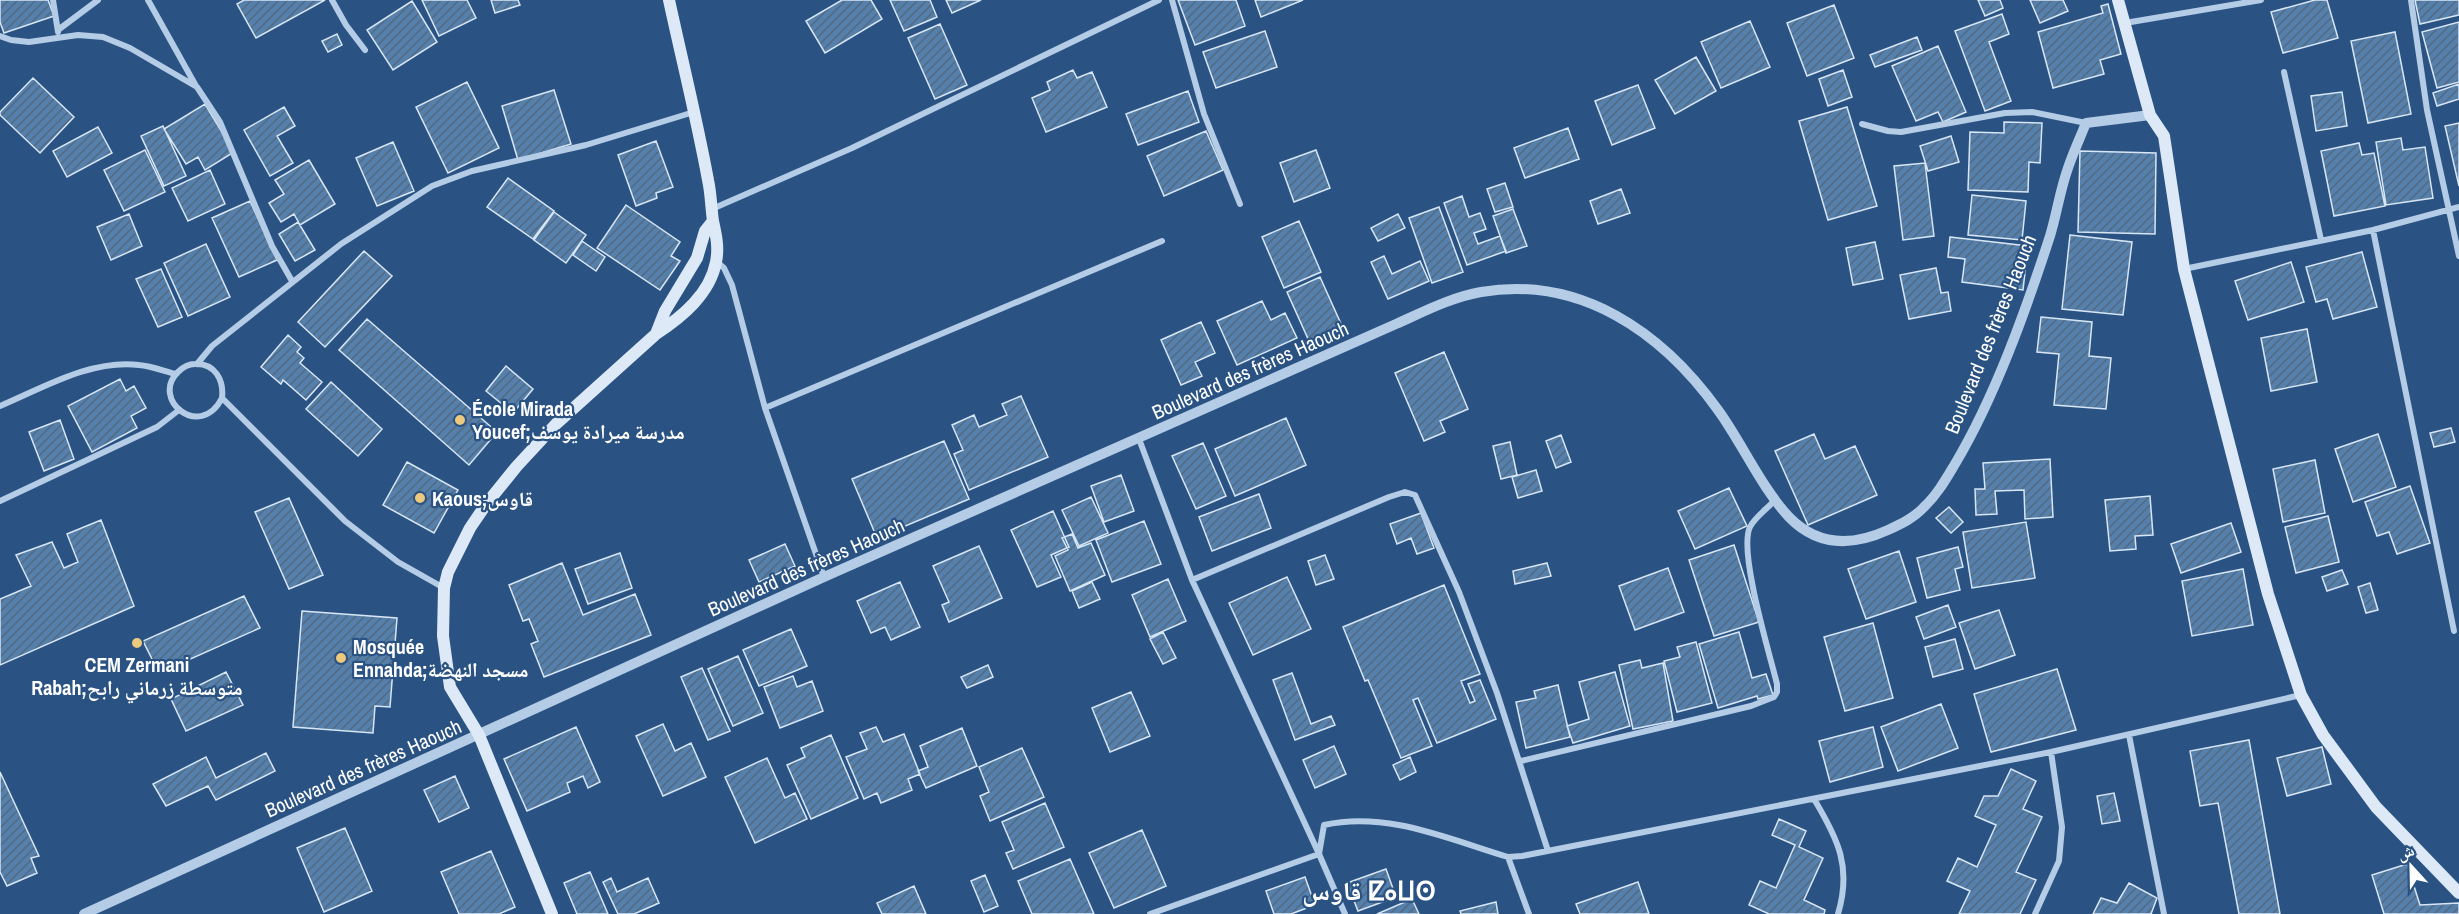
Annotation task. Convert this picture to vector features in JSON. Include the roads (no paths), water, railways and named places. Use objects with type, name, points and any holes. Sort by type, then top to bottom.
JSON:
[{"type":"main road","points":[[552,914],[479,735],[450,687],[443,636],[444,588],[448,572],[470,528],[517,466],[556,424],[656,334],[675,322],[707,286],[716,261],[717,234],[694,112],[669,0]]},
{"type":"main road","points":[[2118,0],[2150,115],[2164,136],[2184,269],[2268,594],[2301,695],[2336,753],[2376,807],[2459,893]]},
{"type":"main road","points":[[656,334],[665,311],[697,258],[705,231],[713,215]]},
{"type":"street","points":[[53,0],[58,39]]},
{"type":"street","points":[[58,30],[98,0]]},
{"type":"street","points":[[148,0],[197,87],[220,122],[272,246],[292,281]]},
{"type":"street","points":[[332,0],[346,25],[365,50]]},
{"type":"street","points":[[713,215],[1159,0]]},
{"type":"street","points":[[1172,0],[1204,114],[1240,204]]},
{"type":"street","points":[[2125,23],[2261,0]]},
{"type":"street","points":[[2411,0],[2427,110],[2447,210],[2459,256]]},
{"type":"street","points":[[0,36],[29,42],[86,35],[110,39],[197,87]]},
{"type":"street","points":[[2284,72],[2321,240]]},
{"type":"street","points":[[197,364],[212,346],[340,244],[432,186],[472,171],[586,145],[694,112]]},
{"type":"street","points":[[1862,124],[1901,132],[2005,113],[2032,112],[2086,123],[2150,115]]},
{"type":"street","name":"Boulevard des frères Haouch","points":[[84,914],[824,577],[1454,300],[1492,290],[1543,289],[1570,295],[1599,306],[1645,335],[1671,356],[1696,382],[1718,410],[1775,499],[1790,518],[1814,534],[1843,543],[1859,542],[1913,517],[1933,498],[1956,462],[1989,396],[2010,345],[2051,233],[2067,169],[2086,123]]},
{"type":"street","points":[[2184,269],[2373,230],[2459,207]]},
{"type":"street","points":[[2373,230],[2454,631]]},
{"type":"street","points":[[765,408],[1162,241]]},
{"type":"street","points":[[716,261],[728,275],[732,285],[765,408],[824,577]]},
{"type":"street","points":[[197,364],[213,369],[220,377],[223,387],[218,407],[210,414],[200,417],[189,416],[179,410],[173,403],[170,393],[171,383],[176,374],[183,367],[197,364]]},
{"type":"street","points":[[0,406],[84,371],[110,365],[140,365],[176,374]]},
{"type":"street","points":[[222,398],[345,521],[398,562],[444,588]]},
{"type":"street","points":[[0,501],[157,427],[179,410]]},
{"type":"street","points":[[1140,439],[1192,580],[1345,914]]},
{"type":"street","points":[[1192,580],[1389,497],[1406,492],[1413,493],[1419,500],[1459,592],[1521,761],[1548,851]]},
{"type":"street","points":[[1521,761],[1733,710],[1774,697],[1778,687],[1753,581],[1747,542],[1750,527],[1775,499]]},
{"type":"street","points":[[1319,854],[1324,825],[1361,819],[1392,822],[1508,857],[1548,851],[2051,752],[2301,695]]},
{"type":"street","points":[[2129,735],[2164,914]]},
{"type":"street","points":[[2035,914],[2060,861],[2062,827],[2051,752]]},
{"type":"street","points":[[1814,799],[1833,832],[1844,864],[1844,894],[1838,914]]},
{"type":"street","points":[[1150,914],[1319,854]]},
{"type":"street","points":[[1508,857],[1529,914]]},
{"type":"place","name":"École Mirada Youcef;مدرسة ميرادة يوسف","points":[[460,420]]},
{"type":"place","name":"Kaous;قاوس","points":[[420,498]]},
{"type":"place","name":"CEM Zermani Rabah;متوسطة زرماني رابح","points":[[137,643]]},
{"type":"place","name":"Mosquée Ennahda;مسجد النهضة","points":[[341,658]]},
{"type":"district","name":"قاوس ⵇⴰⵡⵙ","points":[[1369,890]]}]
